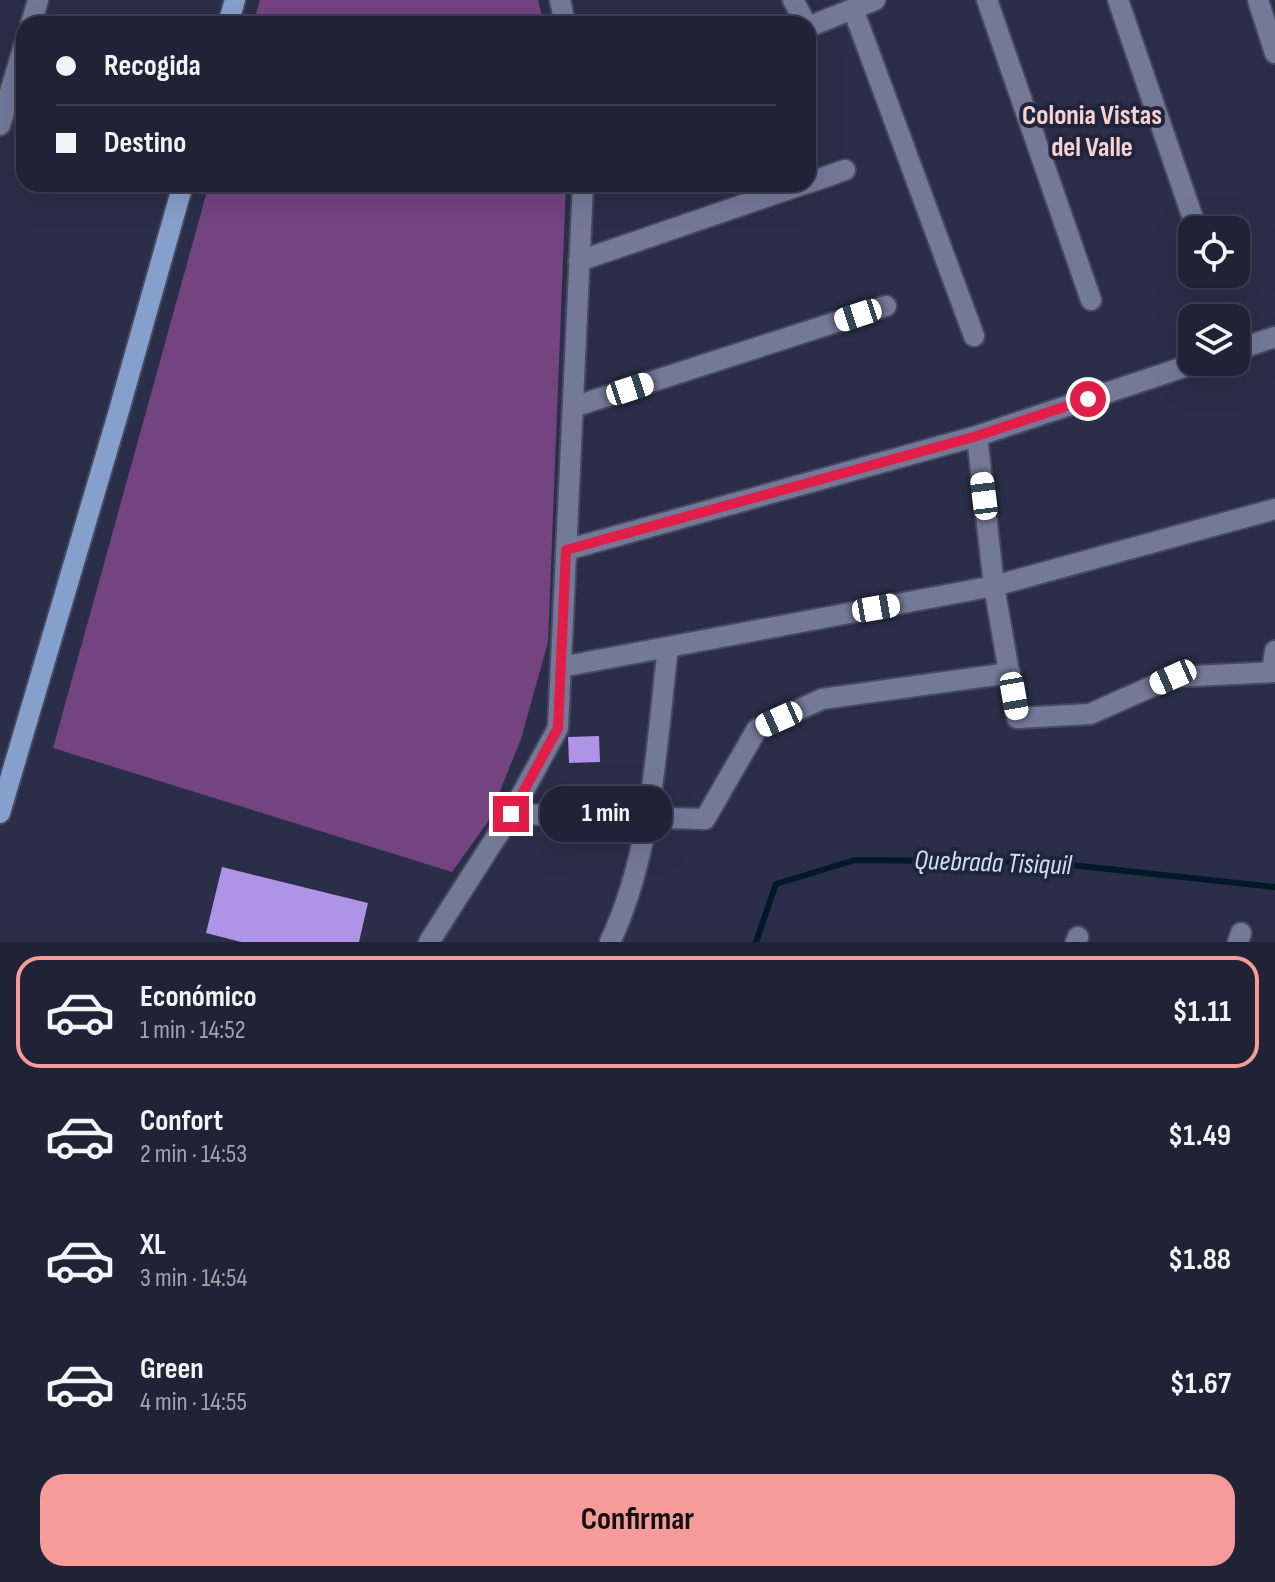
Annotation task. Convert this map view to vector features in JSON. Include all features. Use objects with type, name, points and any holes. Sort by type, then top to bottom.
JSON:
[{"type":"main road","points":[[0,813],[181,192]]},
{"type":"street","points":[[816,23],[875,0]]},
{"type":"street","points":[[987,0],[1091,300]]},
{"type":"street","points":[[1118,0],[1192,216]]},
{"type":"street","points":[[1258,0],[1275,53]]},
{"type":"street","points":[[853,9],[974,336]]},
{"type":"street","points":[[0,125],[16,72]]},
{"type":"street","points":[[816,180],[845,170]]},
{"type":"street","points":[[429,942],[511,814],[558,728],[583,192]]},
{"type":"street","points":[[579,261],[780,192]]},
{"type":"street","points":[[573,407],[886,306]]},
{"type":"street","points":[[1250,345],[1275,337]]},
{"type":"street","points":[[566,550],[977,436],[1178,369]]},
{"type":"street","points":[[977,436],[994,586],[1017,718],[1090,714],[1173,677],[1274,672],[1275,651]]},
{"type":"street","points":[[561,667],[994,586],[1275,509]]},
{"type":"street","points":[[610,942],[636,878],[648,818],[668,647]]},
{"type":"street","points":[[511,814],[705,819],[757,729],[822,699],[1010,673]]},
{"type":"shaded area","points":[[260,0],[538,0],[542,16],[255,16]]},
{"type":"shaded area","points":[[207,192],[566,192],[548,642],[521,739],[487,823],[452,872],[53,748]]},
{"type":"building","points":[[599,736],[600,762],[569,763],[568,737]]},
{"type":"building","points":[[222,867],[368,903],[359,942],[241,942],[206,933]]},
{"type":"waterway","name":"Quebrada Tisiquil","points":[[756,942],[776,884],[855,860],[1043,862],[1275,887]]},
{"type":"district","name":"Colonia Vistas del Valle","points":[[1092,131]]},
{"type":"route","points":[[511,814],[558,728],[566,550],[977,436],[1088,399]]}]
